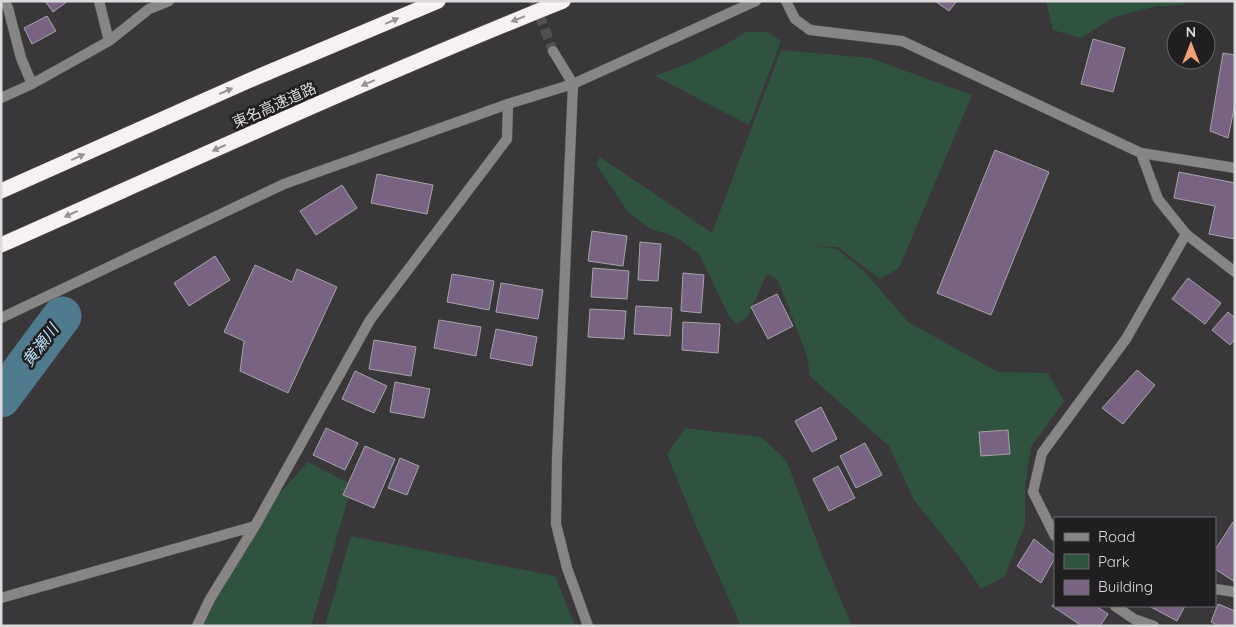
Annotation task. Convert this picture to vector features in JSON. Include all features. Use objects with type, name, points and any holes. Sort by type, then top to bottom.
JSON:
[{"type":"highway","name":"東名高速道路","points":[[1,192],[248,81],[438,1]]},
{"type":"highway","name":"東名高速道路","points":[[1,245],[276,123],[563,1]]},
{"type":"street","points":[[4,1],[8,8],[21,58],[32,84]]},
{"type":"street","points":[[99,1],[109,41]]},
{"type":"street","points":[[1,98],[32,84],[109,41],[149,9],[169,1]]},
{"type":"street","points":[[1,318],[284,184],[508,104],[573,84],[756,1]]},
{"type":"street","points":[[786,1],[795,19],[810,30],[902,41],[1141,153],[1235,168]]},
{"type":"street","points":[[553,50],[573,84],[558,420],[556,524],[566,568],[588,626]]},
{"type":"street","points":[[197,626],[210,599],[255,526],[370,320],[507,139],[508,104]]},
{"type":"street","points":[[1141,153],[1158,199],[1186,234],[1235,272]]},
{"type":"street","points":[[1054,534],[1033,492],[1042,453],[1126,339],[1186,234]]},
{"type":"street","points":[[1,598],[255,526]]},
{"type":"street","points":[[1216,589],[1235,592]]},
{"type":"street","points":[[1117,607],[1134,618],[1154,626]]},
{"type":"green space","points":[[1046,1],[1186,1],[1183,5],[1157,6],[1114,17],[1081,38],[1053,30]]},
{"type":"green space","points":[[746,32],[767,32],[781,41],[749,125],[655,76],[702,57]]},
{"type":"green space","points":[[781,50],[870,58],[972,95],[899,268],[880,279],[838,247],[817,246],[837,249],[865,272],[908,322],[998,372],[1048,373],[1064,401],[1031,447],[1025,486],[1025,524],[1005,576],[981,589],[958,555],[914,500],[889,446],[810,376],[807,356],[778,280],[767,274],[747,318],[736,324],[729,316],[699,254],[676,237],[651,229],[628,212],[596,164],[600,157],[712,233]]},
{"type":"green space","points":[[685,428],[761,437],[786,460],[824,560],[852,626],[741,626],[694,521],[667,454]]},
{"type":"green space","points":[[308,462],[352,485],[311,626],[202,626],[249,527]]},
{"type":"green space","points":[[351,536],[555,576],[575,626],[325,626]]},
{"type":"building","points":[[45,1],[68,1],[53,12]]},
{"type":"building","points":[[935,1],[957,1],[949,11]]},
{"type":"building","points":[[47,16],[56,31],[32,44],[24,28]]},
{"type":"building","points":[[1093,39],[1125,48],[1113,92],[1081,84]]},
{"type":"building","points":[[1223,53],[1235,55],[1235,104],[1228,138],[1210,131]]},
{"type":"building","points":[[995,150],[1049,172],[991,315],[937,293]]},
{"type":"building","points":[[1179,172],[1235,183],[1235,239],[1209,234],[1215,206],[1174,198]]},
{"type":"building","points":[[377,174],[433,185],[427,214],[371,203]]},
{"type":"building","points":[[342,185],[357,208],[316,235],[300,211]]},
{"type":"building","points":[[592,231],[627,236],[623,266],[588,261]]},
{"type":"building","points":[[640,242],[661,244],[658,281],[638,280]]},
{"type":"building","points":[[215,256],[230,280],[189,306],[174,283]]},
{"type":"building","points":[[255,265],[292,282],[297,269],[337,287],[288,393],[240,371],[244,341],[224,332]]},
{"type":"building","points":[[593,268],[629,271],[627,299],[591,297]]},
{"type":"building","points":[[683,273],[704,275],[701,313],[681,311]]},
{"type":"building","points":[[452,274],[494,281],[489,310],[447,302]]},
{"type":"building","points":[[1188,278],[1221,303],[1205,324],[1172,299]]},
{"type":"building","points":[[501,283],[543,290],[538,319],[496,312]]},
{"type":"building","points":[[777,294],[793,326],[768,339],[751,307]]},
{"type":"building","points":[[636,306],[672,308],[670,336],[634,334]]},
{"type":"building","points":[[590,309],[626,311],[624,339],[588,337]]},
{"type":"building","points":[[1228,312],[1235,318],[1235,339],[1230,345],[1212,330]]},
{"type":"building","points":[[439,320],[481,327],[476,356],[434,348]]},
{"type":"building","points":[[683,322],[720,324],[718,353],[682,350]]},
{"type":"building","points":[[496,329],[537,337],[532,366],[490,358]]},
{"type":"building","points":[[374,340],[416,347],[411,376],[369,369]]},
{"type":"building","points":[[1137,370],[1155,385],[1123,424],[1102,408]]},
{"type":"building","points":[[355,371],[387,386],[374,413],[342,399]]},
{"type":"building","points":[[395,382],[430,389],[424,418],[390,412]]},
{"type":"building","points":[[821,407],[837,439],[812,452],[795,421]]},
{"type":"building","points":[[326,428],[358,443],[345,470],[313,455]]},
{"type":"building","points":[[1008,430],[1010,454],[981,456],[979,432]]},
{"type":"building","points":[[865,443],[882,475],[856,488],[840,456]]},
{"type":"building","points":[[365,446],[395,459],[374,508],[343,495]]},
{"type":"building","points":[[400,458],[419,466],[407,495],[388,488]]},
{"type":"building","points":[[838,466],[855,498],[829,511],[813,479]]},
{"type":"building","points":[[1233,522],[1235,523],[1235,582],[1216,570],[1216,548]]},
{"type":"building","points":[[1034,539],[1054,555],[1054,560],[1041,583],[1017,566]]},
{"type":"building","points":[[1054,604],[1054,607],[1098,607],[1108,614],[1100,626],[1082,626],[1052,606]]},
{"type":"building","points":[[1218,604],[1235,611],[1235,626],[1219,626],[1211,622]]},
{"type":"building","points":[[1151,607],[1184,607],[1177,621]]},
{"type":"waterway","name":"黄瀬川","points":[[1,398],[62,316]]},
{"type":"tunnel","points":[[534,1],[553,51]]}]
